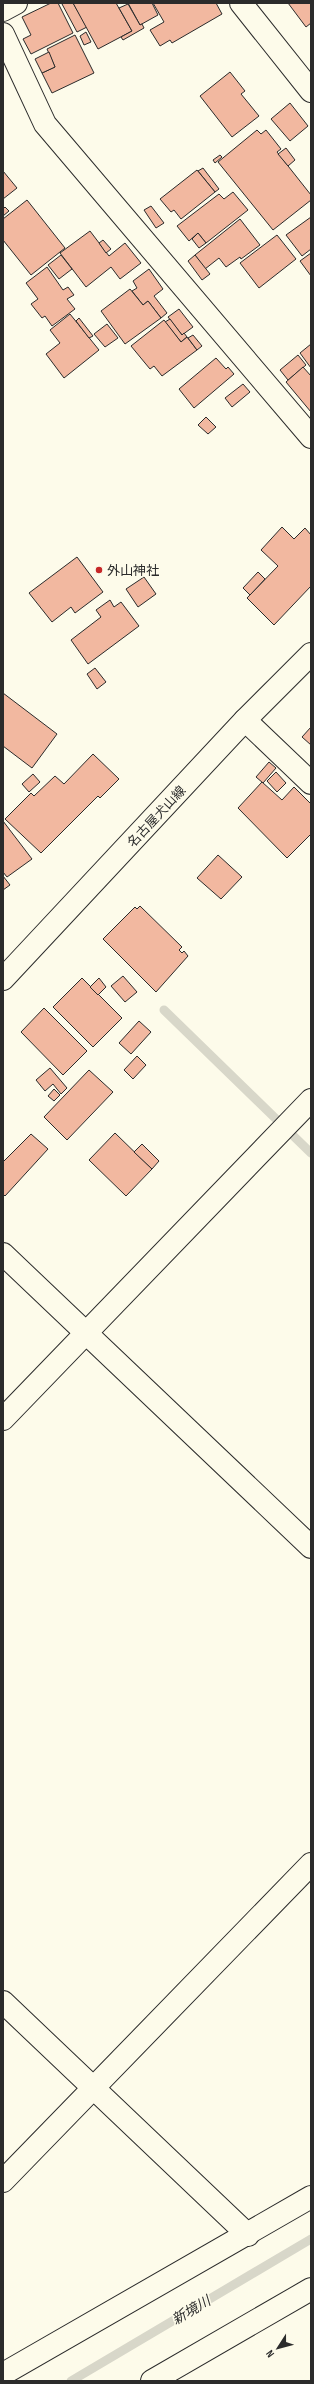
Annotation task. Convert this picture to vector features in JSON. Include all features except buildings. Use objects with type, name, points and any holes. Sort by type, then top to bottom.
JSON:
[{"type":"street","points":[[3,10],[16,3]]},
{"type":"street","points":[[241,3],[311,91]]},
{"type":"street","points":[[3,34],[45,124],[311,437]]},
{"type":"street","name":"名古屋犬山線","points":[[3,980],[245,720],[311,654]]},
{"type":"street","points":[[245,720],[311,783]]},
{"type":"street","points":[[3,1419],[311,1100]]},
{"type":"street","points":[[3,1254],[87,1332],[311,1548]]},
{"type":"street","points":[[3,2181],[311,1864]]},
{"type":"street","points":[[3,2002],[248,2235]]},
{"type":"street","points":[[3,2374],[248,2235],[311,2197]]},
{"type":"street","points":[[152,2381],[311,2289]]},
{"type":"waterway","points":[[164,1010],[311,1153]]},
{"type":"waterway","name":"新境川","points":[[71,2381],[311,2239]]},
{"type":"place","name":"外山神社","points":[[99,570]]}]
